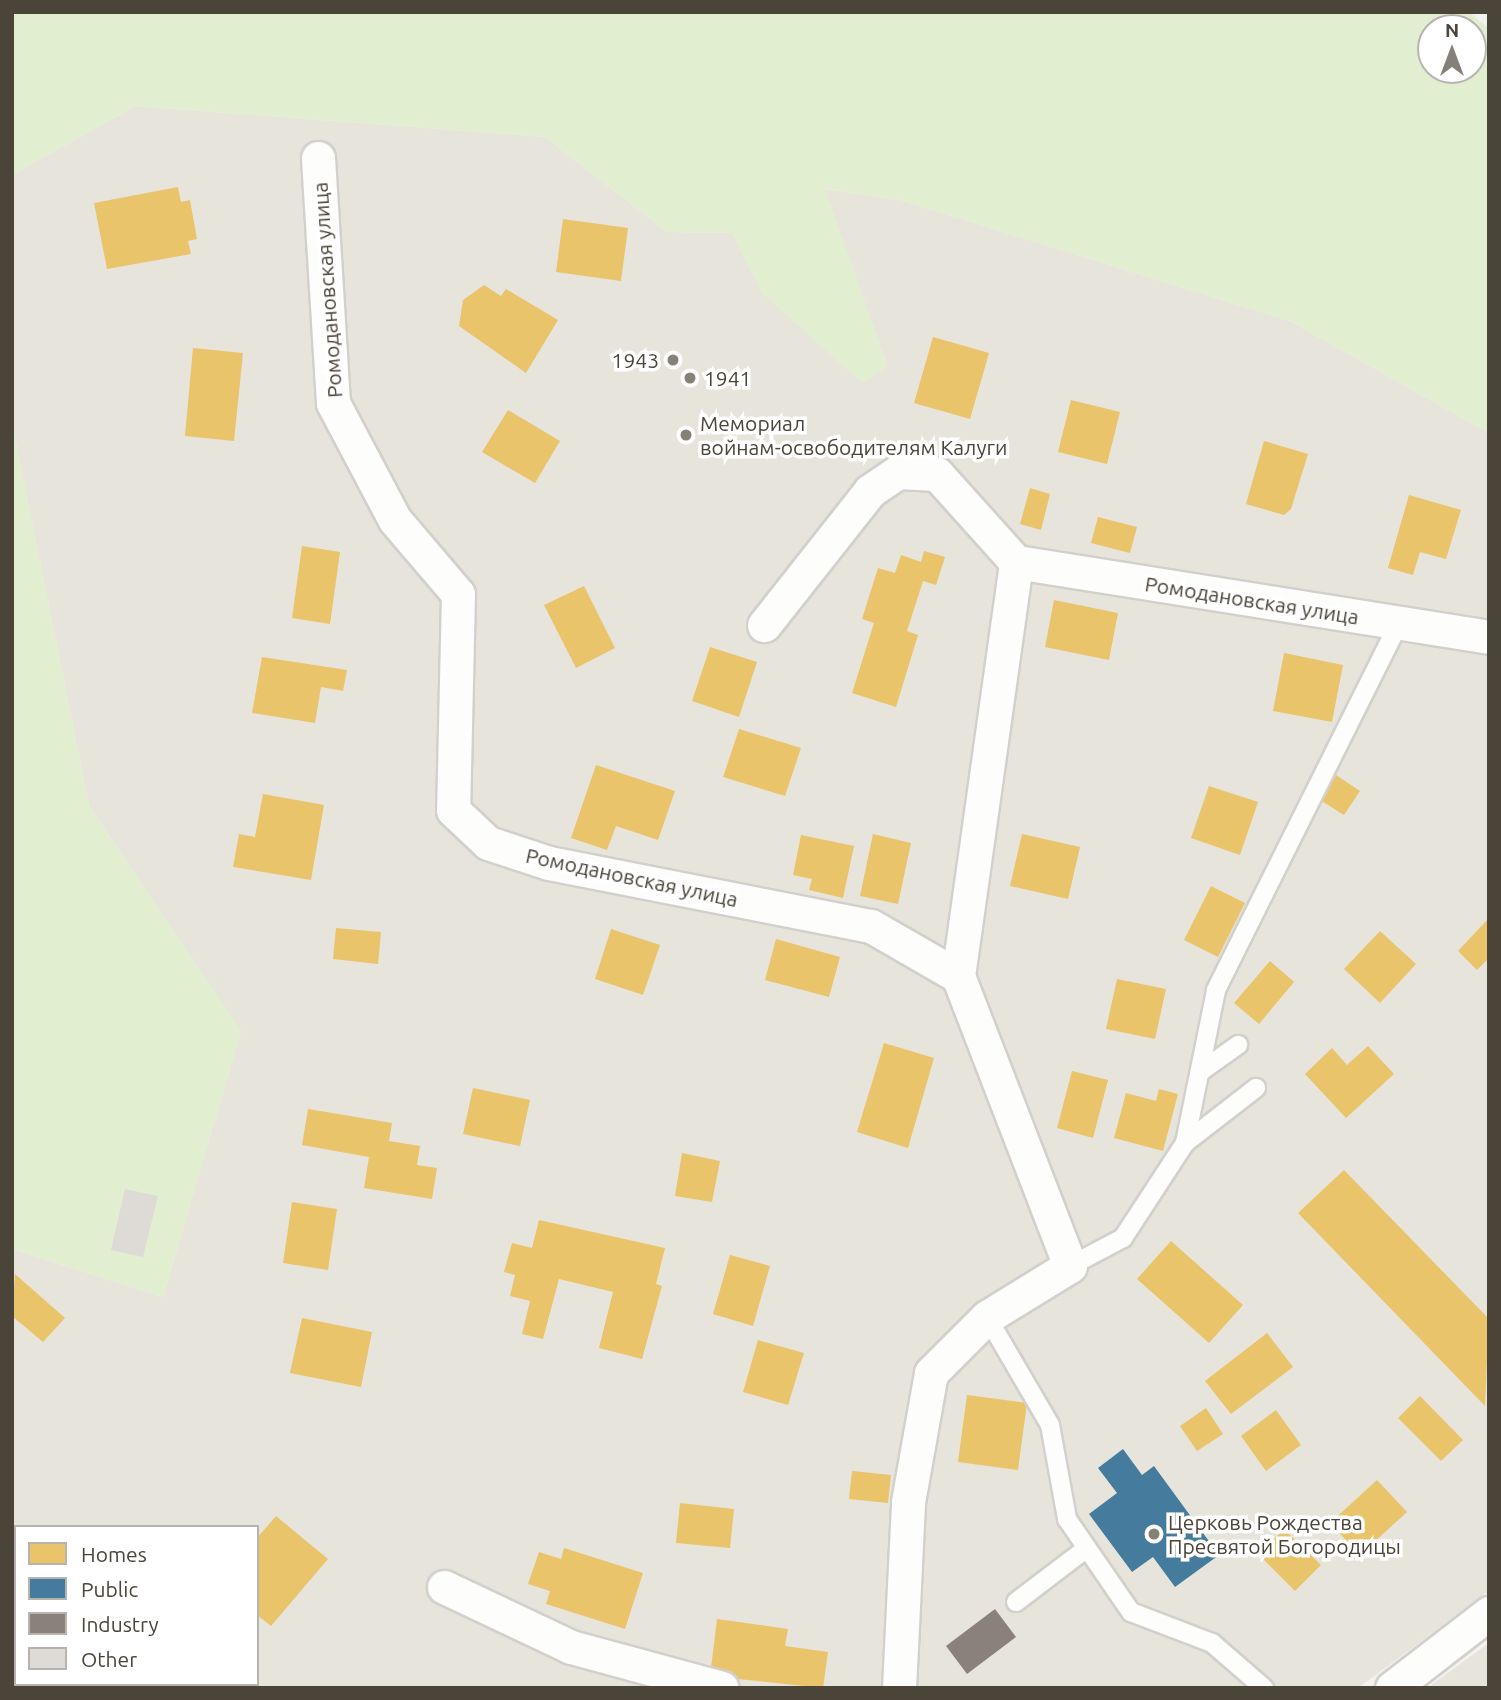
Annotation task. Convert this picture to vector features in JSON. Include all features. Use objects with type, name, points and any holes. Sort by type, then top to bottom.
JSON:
[{"type":"street","name":"Ромодановская улица","points":[[318,158],[332,403],[395,520],[458,594],[453,810],[488,843],[548,863],[871,926],[958,976]]},
{"type":"street","points":[[764,625],[870,491],[898,472],[937,474],[1016,562],[958,976],[1070,1266],[987,1317],[931,1373],[908,1502],[899,1688]]},
{"type":"street","name":"Ромодановская улица","points":[[1016,562],[1489,637]]},
{"type":"street","points":[[444,1587],[571,1647],[722,1688]]},
{"type":"street","points":[[1392,1688],[1489,1613]]},
{"type":"lane","points":[[1185,1143],[1216,990],[1399,623]]},
{"type":"lane","points":[[1200,1072],[1238,1045]]},
{"type":"lane","points":[[1070,1266],[1124,1238],[1185,1143],[1256,1088]]},
{"type":"lane","points":[[987,1317],[1050,1425],[1067,1519],[1131,1612],[1212,1643],[1264,1688]]},
{"type":"lane","points":[[1016,1602],[1087,1548]]},
{"type":"shaded area","points":[[135,106],[545,137],[667,232],[732,233],[763,294],[888,367],[824,189],[900,200],[1290,321],[1489,433],[1489,1591],[1358,1688],[12,1688],[12,1249],[163,1297],[241,1031],[89,806],[12,423],[12,175]]},
{"type":"shaded area","points":[[1489,1643],[1489,1688],[1427,1688]]},
{"type":"green space","points":[[12,12],[1469,12],[1471,14],[1417,14],[1417,84],[1487,84],[1487,27],[1489,29],[1489,433],[1290,321],[900,200],[825,189],[888,367],[862,383],[763,294],[732,233],[667,232],[545,137],[135,106],[12,175]]},
{"type":"green space","points":[[12,423],[89,806],[241,1031],[163,1297],[12,1249]]},
{"type":"building: Homes","points":[[178,187],[181,202],[190,200],[197,239],[188,241],[191,254],[107,269],[94,203]]},
{"type":"building: Homes","points":[[563,219],[628,228],[621,281],[556,272]]},
{"type":"building: Homes","points":[[484,285],[501,296],[506,289],[558,320],[526,373],[459,326],[463,300]]},
{"type":"building: Homes","points":[[933,337],[989,353],[970,419],[914,403]]},
{"type":"building: Homes","points":[[193,348],[243,353],[234,441],[185,436]]},
{"type":"building: Homes","points":[[1071,400],[1120,412],[1107,464],[1058,452]]},
{"type":"building: Homes","points":[[508,410],[560,441],[535,483],[482,452]]},
{"type":"building: Homes","points":[[1264,441],[1308,454],[1291,509],[1284,515],[1246,504]]},
{"type":"building: Homes","points":[[1030,488],[1050,494],[1041,530],[1020,524]]},
{"type":"building: Homes","points":[[1409,495],[1461,510],[1446,559],[1420,552],[1413,575],[1388,568]]},
{"type":"building: Homes","points":[[1098,517],[1137,527],[1130,553],[1091,543]]},
{"type":"building: Homes","points":[[302,546],[340,552],[330,624],[292,618]]},
{"type":"building: Homes","points":[[924,551],[945,557],[936,585],[923,581],[907,631],[918,635],[896,707],[852,693],[874,623],[862,619],[878,568],[895,573],[901,555],[921,562]]},
{"type":"building: Homes","points":[[584,586],[615,648],[576,668],[544,605]]},
{"type":"building: Homes","points":[[1054,600],[1118,613],[1109,660],[1045,647]]},
{"type":"building: Homes","points":[[710,647],[757,662],[739,717],[692,701]]},
{"type":"building: Homes","points":[[1284,653],[1343,665],[1332,722],[1273,711]]},
{"type":"building: Homes","points":[[262,657],[347,670],[343,691],[321,687],[315,723],[252,713]]},
{"type":"building: Homes","points":[[739,729],[801,748],[785,796],[723,777]]},
{"type":"building: Homes","points":[[596,765],[675,791],[658,840],[616,826],[607,850],[571,838]]},
{"type":"building: Homes","points":[[1336,775],[1360,791],[1344,815],[1320,800]]},
{"type":"building: Homes","points":[[1209,786],[1258,802],[1240,855],[1191,838]]},
{"type":"building: Homes","points":[[263,794],[324,805],[311,880],[233,867],[239,834],[255,837]]},
{"type":"building: Homes","points":[[873,834],[911,843],[898,904],[860,896]]},
{"type":"building: Homes","points":[[1022,834],[1080,847],[1068,899],[1010,886]]},
{"type":"building: Homes","points":[[801,835],[854,846],[843,898],[809,890],[812,879],[793,875]]},
{"type":"building: Homes","points":[[1211,886],[1245,903],[1218,957],[1184,940]]},
{"type":"building: Homes","points":[[1489,918],[1489,958],[1477,970],[1458,951]]},
{"type":"building: Homes","points":[[336,928],[381,932],[378,964],[333,959]]},
{"type":"building: Homes","points":[[611,929],[660,945],[643,995],[595,979]]},
{"type":"building: Homes","points":[[1380,931],[1416,964],[1380,1003],[1344,969]]},
{"type":"building: Homes","points":[[776,939],[840,957],[829,997],[765,980]]},
{"type":"building: Homes","points":[[1270,961],[1294,982],[1259,1024],[1234,1003]]},
{"type":"building: Homes","points":[[1117,979],[1166,989],[1155,1039],[1106,1029]]},
{"type":"building: Homes","points":[[884,1043],[934,1058],[908,1148],[857,1132]]},
{"type":"building: Homes","points":[[1368,1046],[1394,1074],[1346,1118],[1305,1074],[1332,1048],[1347,1065]]},
{"type":"building: Homes","points":[[1072,1071],[1108,1080],[1093,1138],[1057,1128]]},
{"type":"building: Homes","points":[[473,1088],[530,1100],[520,1146],[463,1134]]},
{"type":"building: Homes","points":[[1159,1089],[1178,1094],[1163,1151],[1114,1138],[1126,1093],[1156,1101]]},
{"type":"building: Homes","points":[[308,1109],[392,1123],[389,1141],[420,1146],[417,1165],[437,1168],[432,1199],[364,1188],[369,1157],[302,1145]]},
{"type":"building: Homes","points":[[682,1153],[720,1161],[712,1202],[675,1196]]},
{"type":"building: Homes","points":[[1344,1170],[1489,1319],[1485,1406],[1298,1213]]},
{"type":"building: Homes","points":[[292,1202],[337,1209],[328,1270],[283,1263]]},
{"type":"building: Homes","points":[[539,1220],[665,1248],[656,1284],[662,1286],[642,1359],[599,1348],[613,1292],[559,1279],[543,1339],[522,1334],[530,1301],[510,1296],[515,1275],[504,1272],[512,1243],[532,1248]]},
{"type":"building: Homes","points":[[1171,1241],[1243,1305],[1209,1343],[1137,1279]]},
{"type":"building: Homes","points":[[730,1255],[770,1266],[753,1326],[713,1314]]},
{"type":"building: Homes","points":[[15,1274],[65,1318],[43,1342],[12,1316]]},
{"type":"building: Homes","points":[[302,1318],[372,1332],[361,1387],[290,1373]]},
{"type":"building: Homes","points":[[1267,1333],[1293,1367],[1231,1414],[1205,1381]]},
{"type":"building: Homes","points":[[758,1340],[804,1353],[788,1405],[743,1392]]},
{"type":"building: Homes","points":[[967,1395],[1027,1403],[1018,1470],[958,1462]]},
{"type":"building: Homes","points":[[1420,1396],[1463,1440],[1441,1461],[1398,1418]]},
{"type":"building: Homes","points":[[1206,1408],[1223,1434],[1197,1451],[1180,1426]]},
{"type":"building: Homes","points":[[1276,1410],[1301,1445],[1266,1471],[1241,1436]]},
{"type":"building: Homes","points":[[852,1471],[891,1475],[888,1503],[849,1499]]},
{"type":"building: Homes","points":[[1377,1480],[1407,1512],[1360,1555],[1330,1523]]},
{"type":"building: Homes","points":[[680,1503],[734,1509],[730,1548],[676,1543]]},
{"type":"building: Homes","points":[[276,1516],[328,1559],[271,1626],[259,1617],[259,1536]]},
{"type":"building: Homes","points":[[1284,1529],[1321,1565],[1295,1591],[1259,1555]]},
{"type":"building: Homes","points":[[564,1548],[643,1573],[625,1629],[546,1604],[550,1591],[528,1584],[539,1552],[561,1559]]},
{"type":"building: Homes","points":[[717,1619],[788,1629],[785,1646],[828,1652],[823,1688],[710,1676]]},
{"type":"building: Public","name":"Церковь Рождества Пресвятой Богородицы","points":[[1123,1449],[1142,1475],[1154,1466],[1219,1555],[1175,1587],[1153,1557],[1132,1572],[1089,1514],[1117,1493],[1098,1468]]},
{"type":"building: Industry","points":[[995,1609],[1016,1637],[967,1674],[946,1646]]},
{"type":"building: Other","points":[[125,1189],[158,1196],[143,1257],[111,1250]]},
{"type":"place","name":"1943","points":[[673,360]]},
{"type":"place","name":"1941","points":[[690,378]]},
{"type":"place","name":"Мемориал войнам-освободителям Калуги","points":[[686,435]]},
{"type":"place","name":"Церковь Рождества Пресвятой Богородицы","points":[[1154,1534]]}]
